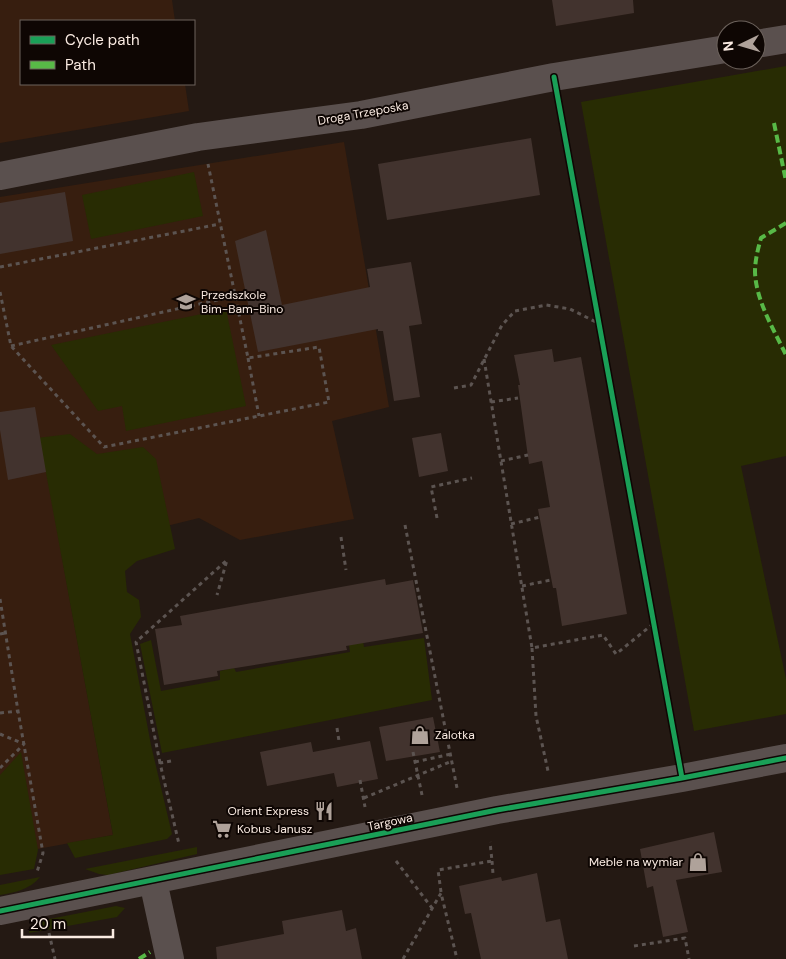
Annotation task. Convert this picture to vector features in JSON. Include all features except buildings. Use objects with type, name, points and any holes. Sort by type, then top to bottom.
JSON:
[{"type":"street","points":[[766,42],[786,39]]},
{"type":"street","name":"Droga Trzeposka","points":[[0,176],[198,137],[361,115],[554,77],[716,51]]},
{"type":"street","name":"Targowa","points":[[0,911],[497,810],[786,758]]},
{"type":"street","points":[[153,881],[170,959]]},
{"type":"path","points":[[554,77],[682,778]]},
{"type":"path","points":[[0,267],[220,224],[259,416]]},
{"type":"path","points":[[0,292],[11,346],[104,448],[329,402],[319,348],[248,358]]},
{"type":"path","points":[[11,346],[235,296]]},
{"type":"path","points":[[454,388],[471,385],[502,325],[516,311],[546,306],[570,309],[598,323]]},
{"type":"path","points":[[484,359],[532,648],[536,716],[549,771]]},
{"type":"path","points":[[491,402],[518,398]]},
{"type":"path","points":[[501,461],[528,455]]},
{"type":"path","points":[[437,518],[431,487],[472,478]]},
{"type":"path","points":[[511,524],[540,517]]},
{"type":"path","points":[[405,525],[457,789]]},
{"type":"path","points":[[341,537],[346,570]]},
{"type":"path","points":[[179,844],[160,762],[136,642],[227,560],[217,595]]},
{"type":"path","points":[[522,586],[551,580]]},
{"type":"path","points":[[0,599],[44,853],[38,872]]},
{"type":"path","points":[[532,648],[604,634],[616,654],[654,623]]},
{"type":"path","points":[[0,634],[5,633]]},
{"type":"path","points":[[0,714],[18,711]]},
{"type":"path","points":[[337,728],[339,741]]},
{"type":"path","points":[[0,734],[24,744]]},
{"type":"path","points":[[0,768],[24,744]]},
{"type":"path","points":[[413,752],[422,796]]},
{"type":"path","points":[[415,762],[451,754]]},
{"type":"path","points":[[160,762],[171,761]]},
{"type":"path","points":[[364,798],[452,761]]},
{"type":"path","points":[[360,780],[366,807]]},
{"type":"path","points":[[490,842],[493,874]]},
{"type":"path","points":[[396,860],[432,908]]},
{"type":"path","points":[[457,959],[441,893],[438,870],[492,861]]},
{"type":"path","points":[[403,959],[441,893]]},
{"type":"path","points":[[49,934],[55,959]]},
{"type":"path","points":[[634,946],[685,938],[689,959]]},
{"type":"shaded area","points":[[0,0],[172,0],[175,20],[20,20],[20,85],[185,85],[189,111],[0,143]]},
{"type":"shaded area","name":"Przedszkole Bim-Bam-Bino","points":[[344,142],[389,407],[332,421],[354,519],[240,540],[199,518],[61,552],[113,835],[0,856],[0,197]]},
{"type":"green space","points":[[786,66],[786,456],[741,466],[786,679],[786,714],[694,731],[581,102]]},
{"type":"green space","points":[[194,172],[203,216],[91,239],[82,195]]},
{"type":"green space","points":[[226,309],[246,406],[126,431],[122,406],[98,411],[51,345]]},
{"type":"green space","points":[[70,434],[97,454],[143,447],[156,459],[175,549],[137,561],[125,571],[127,592],[139,600],[141,617],[130,634],[151,745],[172,834],[167,839],[75,858],[67,843],[113,835],[46,473],[37,438]]},
{"type":"green space","points":[[424,638],[432,700],[162,753],[140,644],[151,640],[161,691],[220,680],[220,671],[234,668],[236,672],[350,652],[349,645],[363,641],[364,647]]},
{"type":"green space","points":[[21,752],[38,850],[34,869],[0,875],[0,775]]},
{"type":"green space","points":[[197,847],[197,854],[108,875],[85,869]]},
{"type":"green space","points":[[40,877],[27,888],[0,895],[0,885]]},
{"type":"green space","points":[[116,906],[125,908],[117,917],[29,933],[29,929],[34,922]]},
{"type":"marked path","points":[[774,123],[786,181]]},
{"type":"marked path","points":[[786,223],[761,238],[755,272],[762,304],[786,355]]},
{"type":"marked path","points":[[139,959],[150,952]]},
{"type":"cycle path","points":[[554,77],[682,778]]},
{"type":"cycle path","points":[[0,911],[497,810],[786,758]]},
{"type":"place","name":"Przedszkole Bim-Bam-Bino","points":[[186,302]]},
{"type":"place","name":"Zalotka","points":[[420,735]]},
{"type":"place","name":"Orient Express","points":[[324,811]]},
{"type":"place","name":"Kobus Janusz","points":[[222,829]]},
{"type":"place","name":"Meble na wymiar","points":[[698,862]]}]
